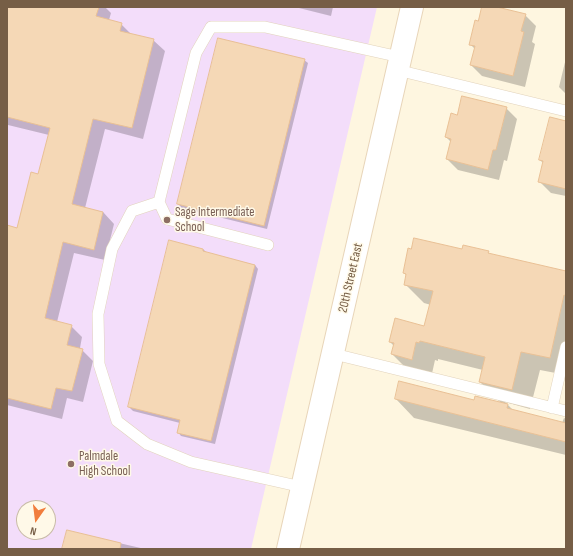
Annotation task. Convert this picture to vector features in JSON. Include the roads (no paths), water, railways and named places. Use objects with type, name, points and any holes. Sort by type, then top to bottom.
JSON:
[{"type":"street","name":"20th Street East","points":[[288,549],[334,354],[412,7]]},
{"type":"lane","points":[[268,245],[167,219],[159,202],[196,53],[211,27],[265,27],[399,63],[566,111]]},
{"type":"lane","points":[[159,202],[132,211],[112,249],[98,314],[99,364],[117,421],[147,444],[191,462],[302,487]]},
{"type":"lane","points":[[552,408],[566,347]]},
{"type":"lane","points":[[334,354],[566,411]]},
{"type":"place","name":"Sage Intermediate School","points":[[167,220]]},
{"type":"place","name":"Palmdale High School","points":[[71,464]]}]
